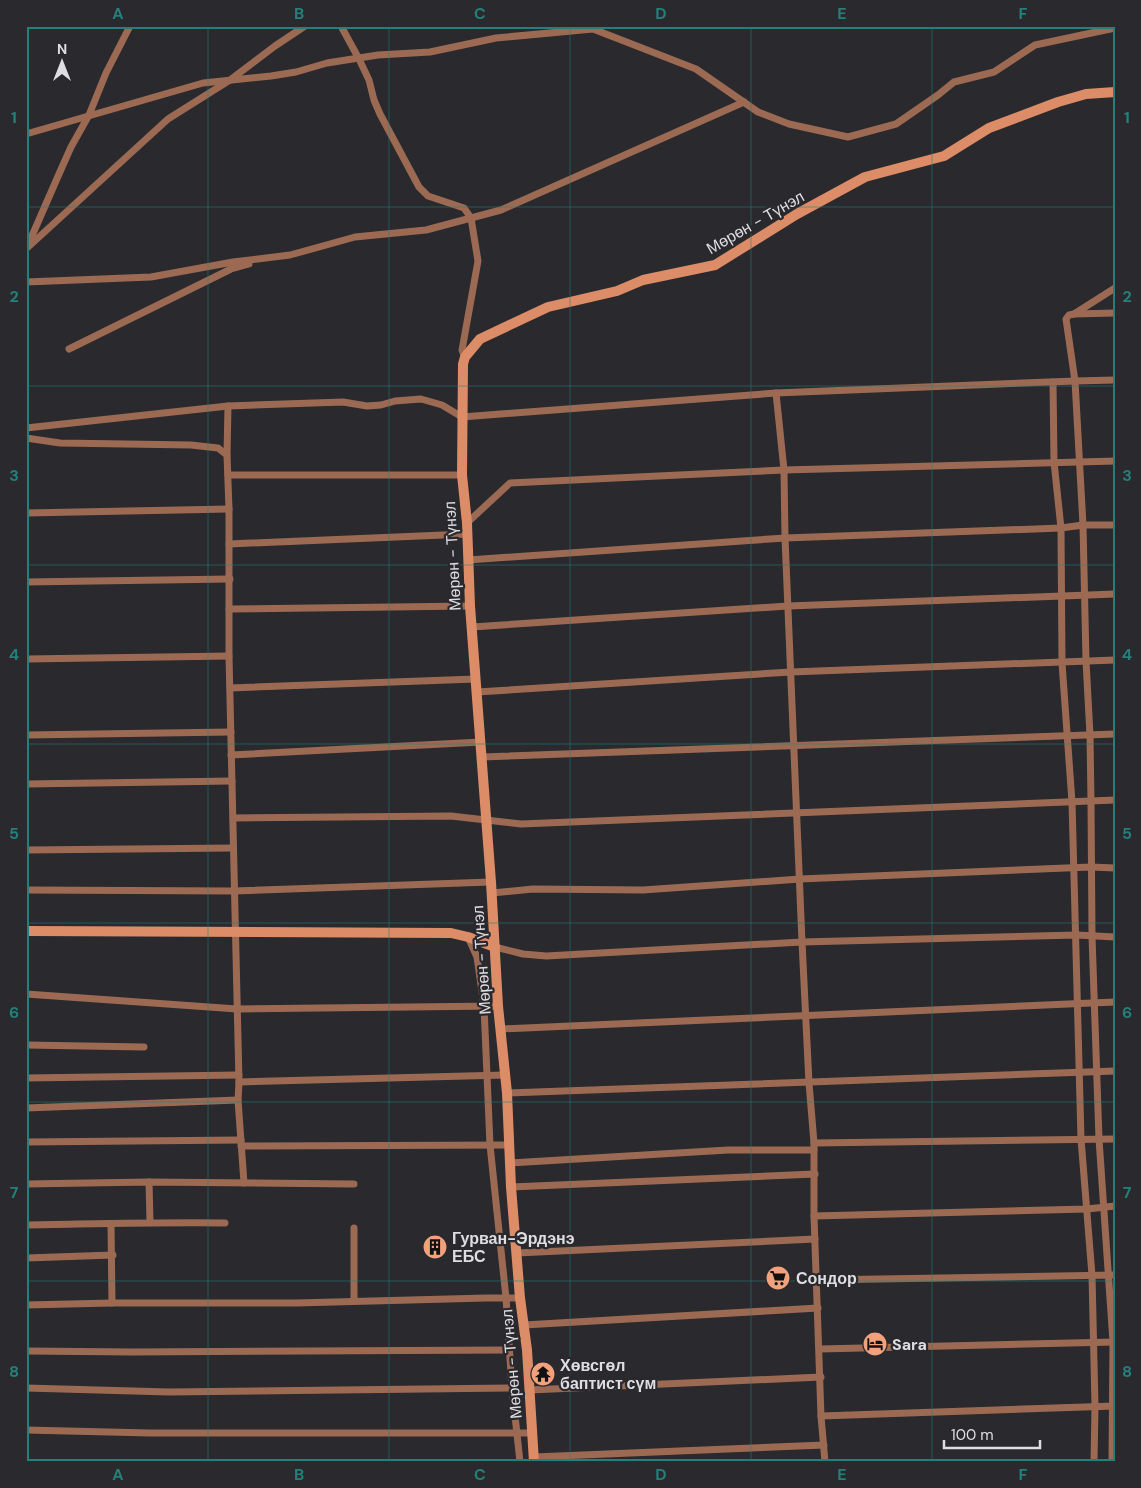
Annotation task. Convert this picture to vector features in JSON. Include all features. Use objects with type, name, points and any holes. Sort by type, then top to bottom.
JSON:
[{"type":"street","points":[[27,249],[71,147],[89,115],[106,74],[130,26]]},
{"type":"street","points":[[27,249],[168,119],[230,80],[305,26]]},
{"type":"street","points":[[341,26],[369,80],[380,114],[422,191],[428,196],[464,208],[471,218],[478,261],[462,350],[465,357]]},
{"type":"street","points":[[26,134],[204,83],[296,72],[327,63],[378,55],[430,52],[496,38],[594,29],[696,68],[758,112],[789,124],[848,137],[896,124],[954,82],[994,72],[1035,45],[1115,28]]},
{"type":"street","name":"Мөрөн - Түнэл","points":[[534,1459],[530,1390],[511,1188],[507,1093],[498,1006],[492,888],[470,606],[467,523],[462,475],[463,364],[465,357],[480,338],[548,307],[617,291],[643,280],[714,265],[797,214],[864,177],[944,156],[989,128],[1058,102],[1086,94],[1115,92]]},
{"type":"street","points":[[26,282],[151,277],[290,255],[354,237],[426,230],[501,210],[744,102]]},
{"type":"street","points":[[69,349],[231,269],[276,257]]},
{"type":"street","points":[[1112,1462],[1114,1342],[1111,1275],[1099,1139],[1096,1002],[1092,936],[1090,735],[1086,661],[1083,525],[1075,380],[1066,319],[1069,315],[1074,314],[1115,288]]},
{"type":"street","points":[[1074,314],[1115,313]]},
{"type":"street","points":[[26,428],[228,406],[343,402],[368,406],[421,399],[442,405],[462,417],[776,393],[1075,380],[1115,380]]},
{"type":"street","points":[[1053,382],[1054,462],[1061,528],[1062,663],[1072,802],[1077,936],[1079,1072],[1092,1275],[1096,1406],[1094,1462]]},
{"type":"street","points":[[776,393],[784,470],[785,538],[802,942],[814,1146],[814,1216],[821,1416],[825,1462]]},
{"type":"street","points":[[228,406],[229,656],[238,1100],[244,1183]]},
{"type":"street","points":[[26,438],[60,443],[191,445],[218,448],[227,455]]},
{"type":"street","points":[[467,523],[510,483],[784,470],[1115,461]]},
{"type":"street","points":[[228,475],[462,475]]},
{"type":"street","points":[[26,514],[229,509]]},
{"type":"street","points":[[468,560],[785,538],[1115,525]]},
{"type":"street","points":[[229,544],[467,534]]},
{"type":"street","points":[[26,582],[230,579]]},
{"type":"street","points":[[472,627],[788,606],[1115,594]]},
{"type":"street","points":[[229,609],[470,606]]},
{"type":"street","points":[[26,659],[229,656]]},
{"type":"street","points":[[477,692],[792,672],[1115,660]]},
{"type":"street","points":[[230,688],[476,679]]},
{"type":"street","points":[[26,735],[231,732]]},
{"type":"street","points":[[482,757],[1115,734]]},
{"type":"street","points":[[231,755],[481,742]]},
{"type":"street","points":[[26,784],[232,781]]},
{"type":"street","points":[[233,818],[451,816],[521,824],[1115,800]]},
{"type":"street","points":[[26,850],[233,848]]},
{"type":"street","points":[[26,890],[234,891],[492,888],[643,890],[800,879],[1091,867],[1115,868]]},
{"type":"street","points":[[26,931],[451,933],[523,954],[546,956],[802,942],[1077,936],[1115,937]]},
{"type":"street","points":[[468,937],[476,957],[484,1006],[490,1145],[506,1298],[508,1350],[520,1462]]},
{"type":"street","points":[[26,994],[237,1009],[498,1006]]},
{"type":"street","points":[[500,1028],[1115,1002]]},
{"type":"street","points":[[26,1045],[144,1047]]},
{"type":"street","points":[[507,1093],[1115,1071]]},
{"type":"street","points":[[26,1078],[505,1075]]},
{"type":"street","points":[[26,1108],[238,1100]]},
{"type":"street","points":[[510,1162],[814,1146],[1115,1138]]},
{"type":"street","points":[[26,1142],[510,1145]]},
{"type":"street","points":[[511,1188],[815,1174]]},
{"type":"street","points":[[149,1182],[150,1222]]},
{"type":"street","points":[[26,1184],[149,1182],[354,1184]]},
{"type":"street","points":[[814,1216],[1087,1209],[1115,1206]]},
{"type":"street","points":[[26,1225],[150,1222],[225,1223]]},
{"type":"street","points":[[111,1224],[113,1255],[112,1303]]},
{"type":"street","points":[[354,1228],[354,1301]]},
{"type":"street","points":[[517,1254],[815,1239]]},
{"type":"street","points":[[26,1258],[113,1255]]},
{"type":"street","points":[[817,1280],[1111,1275]]},
{"type":"street","points":[[26,1305],[296,1303],[520,1298]]},
{"type":"street","points":[[524,1325],[818,1308]]},
{"type":"street","points":[[820,1349],[1114,1342]]},
{"type":"street","points":[[26,1351],[508,1350]]},
{"type":"street","points":[[530,1390],[821,1377]]},
{"type":"street","points":[[26,1388],[169,1392],[512,1388]]},
{"type":"street","points":[[821,1416],[1113,1406]]},
{"type":"street","points":[[26,1430],[150,1433],[532,1433]]},
{"type":"street","points":[[534,1459],[824,1445]]},
{"type":"place","name":"Гурван-Эрдэнэ ЕБС","points":[[435,1247]]},
{"type":"place","name":"Сондор","points":[[778,1278]]},
{"type":"place","name":"Sara","points":[[875,1344]]},
{"type":"place","name":"Хөвсгөл баптист сүм","points":[[543,1374]]}]
